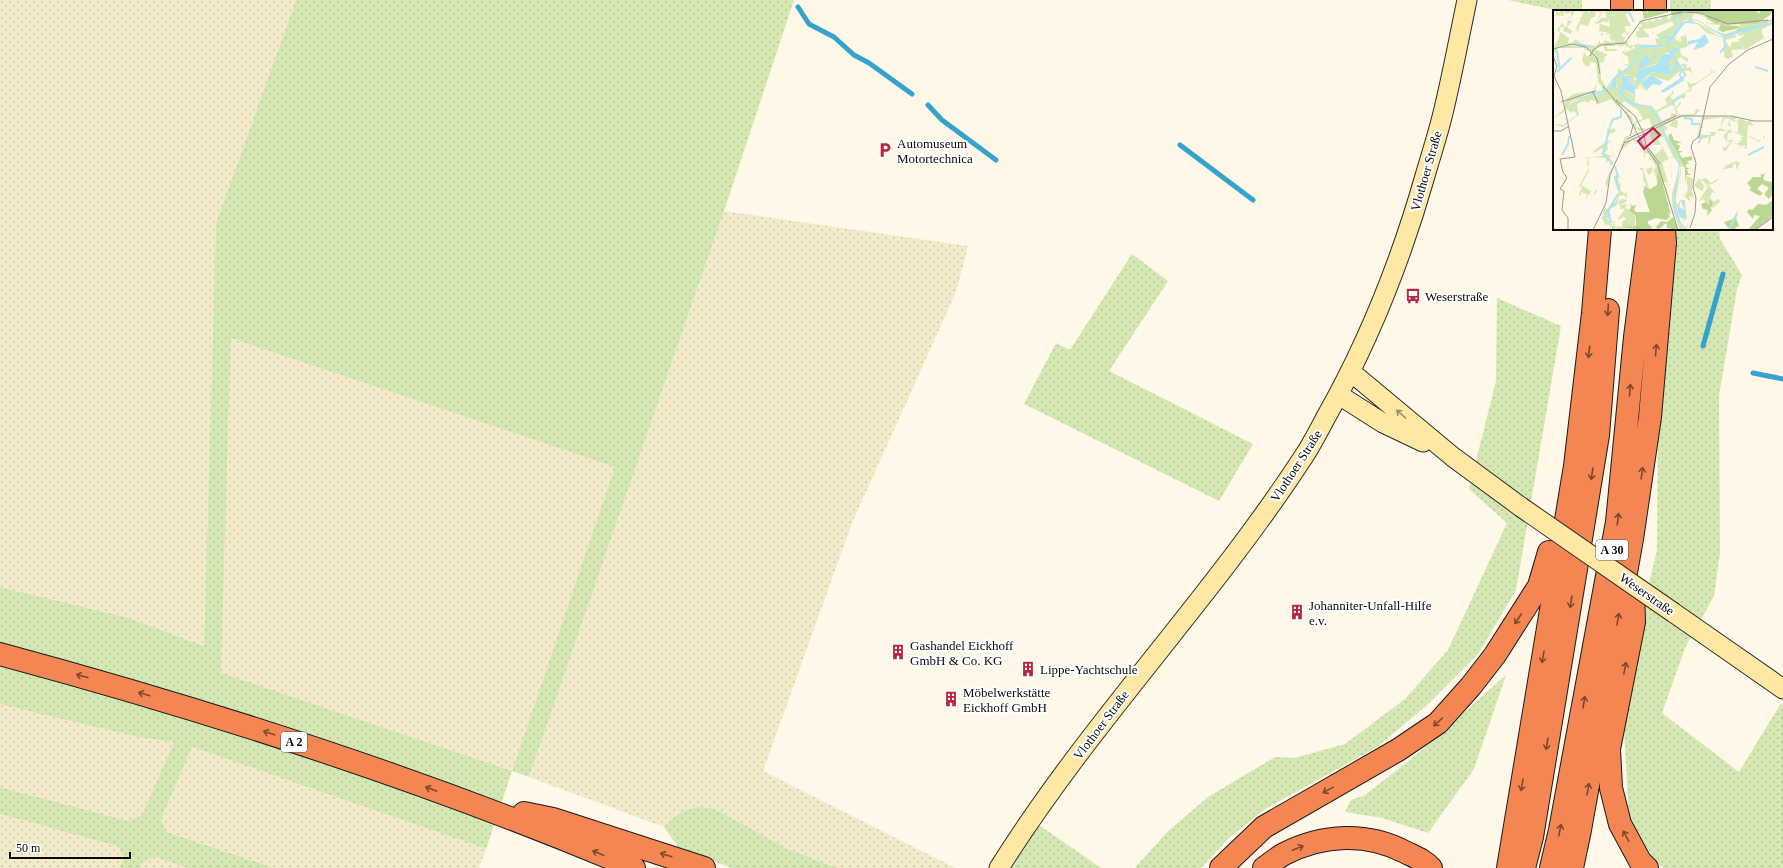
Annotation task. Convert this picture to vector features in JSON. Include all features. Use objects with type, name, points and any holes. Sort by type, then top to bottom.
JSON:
[{"type":"highway","points":[[1508,868],[1575,466],[1593,313],[1600,230]]},
{"type":"highway","name":"A 30","points":[[1524,868],[1532,837],[1598,435],[1614,230]]},
{"type":"highway","name":"A 30","points":[[1551,868],[1560,830],[1618,522],[1635,337],[1649,230]]},
{"type":"highway","points":[[1572,868],[1632,540],[1650,417],[1665,243],[1664,230]]},
{"type":"highway","points":[[1221,868],[1264,827],[1398,750],[1438,722],[1472,686],[1495,655],[1539,586],[1575,466]]},
{"type":"highway","points":[[1632,540],[1634,622],[1609,749],[1610,780],[1620,824],[1640,861],[1647,868]]},
{"type":"highway","name":"A 2","points":[[0,654],[119,686],[262,731],[468,802],[582,846],[634,868]]},
{"type":"highway","points":[[468,802],[553,819],[704,868]]},
{"type":"highway","points":[[1264,868],[1284,854],[1315,841],[1354,837],[1391,845],[1426,862],[1431,868]]},
{"type":"main road","name":"Vlothoer Straße","points":[[999,868],[1052,789],[1164,642],[1257,526],[1306,454],[1339,395],[1351,372],[1392,278],[1414,213],[1443,114],[1467,0]]},
{"type":"main road","name":"Weserstraße","points":[[1351,372],[1453,457],[1521,507],[1783,689]]},
{"type":"main road","name":"Weserstraße","points":[[1339,395],[1382,423],[1453,457]]},
{"type":"shaded area","points":[[0,0],[296,0],[216,223],[204,646],[129,618],[0,587]]},
{"type":"shaded area","points":[[724,211],[968,246],[956,292],[852,523],[763,771],[955,868],[838,868],[788,849],[717,810],[678,813],[664,827],[529,777]]},
{"type":"shaded area","points":[[231,338],[616,467],[512,771],[221,674]]},
{"type":"shaded area","points":[[0,704],[137,737],[174,742],[142,816],[128,821],[0,787]]},
{"type":"shaded area","points":[[192,747],[486,849],[479,868],[274,868],[167,832],[161,821]]},
{"type":"shaded area","points":[[0,814],[117,846],[124,858],[119,868],[0,868]]},
{"type":"shaded area","points":[[155,857],[188,868],[140,868],[142,863]]},
{"type":"green space","points":[[296,0],[794,0],[724,211],[529,777],[512,771],[486,849],[192,747],[161,820],[167,832],[274,868],[188,868],[155,857],[142,863],[140,868],[119,868],[124,858],[117,846],[0,814],[0,787],[128,821],[142,815],[174,742],[137,737],[0,704],[0,587],[129,618],[204,646],[216,223]],"holes":[[[231,338],[615,467],[512,771],[221,673]]]},
{"type":"green space","points":[[1508,0],[1582,0],[1582,10],[1555,10]]},
{"type":"green space","points":[[1670,0],[1711,0],[1710,10],[1670,10]]},
{"type":"green space","points":[[1669,230],[1719,230],[1720,239],[1742,275],[1737,289],[1719,396],[1720,553],[1714,596],[1685,648],[1662,713],[1739,772],[1781,703],[1783,705],[1783,868],[1663,868],[1657,863],[1629,820],[1623,709],[1639,624],[1657,550],[1658,427]]},
{"type":"green space","points":[[1132,254],[1168,281],[1109,371],[1253,444],[1219,501],[1024,404],[1056,343],[1070,350]]},
{"type":"green space","points":[[1497,298],[1561,326],[1516,590],[1478,654],[1426,706],[1377,747],[1267,808],[1230,837],[1201,868],[1135,868],[1167,832],[1208,797],[1275,757],[1295,758],[1345,744],[1405,699],[1448,650],[1507,523],[1469,489],[1496,381]]},
{"type":"green space","points":[[1506,675],[1474,769],[1428,833],[1382,818],[1345,812],[1351,800],[1365,795],[1415,756]]},
{"type":"green space","points":[[703,807],[717,810],[788,849],[838,868],[732,868],[679,848],[664,827],[681,812]]},
{"type":"green space","points":[[1039,825],[1101,868],[1010,868]]},
{"type":"waterway","points":[[798,7],[809,24],[834,37],[854,55],[869,63],[912,94]]},
{"type":"waterway","points":[[928,105],[942,120],[996,160]]},
{"type":"waterway","points":[[1180,145],[1253,200]]},
{"type":"waterway","points":[[1703,346],[1723,274]]},
{"type":"waterway","points":[[1753,373],[1783,379]]},
{"type":"place","name":"Automuseum Motortechnica","points":[[885,150]]},
{"type":"place","name":"Weserstraße","points":[[1413,296]]},
{"type":"place","name":"Johanniter-Unfall-Hilfe e.v.","points":[[1297,612]]},
{"type":"place","name":"Gashandel Eickhoff GmbH & Co. KG","points":[[898,652]]},
{"type":"place","name":"Lippe-Yachtschule","points":[[1028,669]]},
{"type":"place","name":"Möbelwerkstätte Eickhoff GmbH","points":[[951,699]]}]
